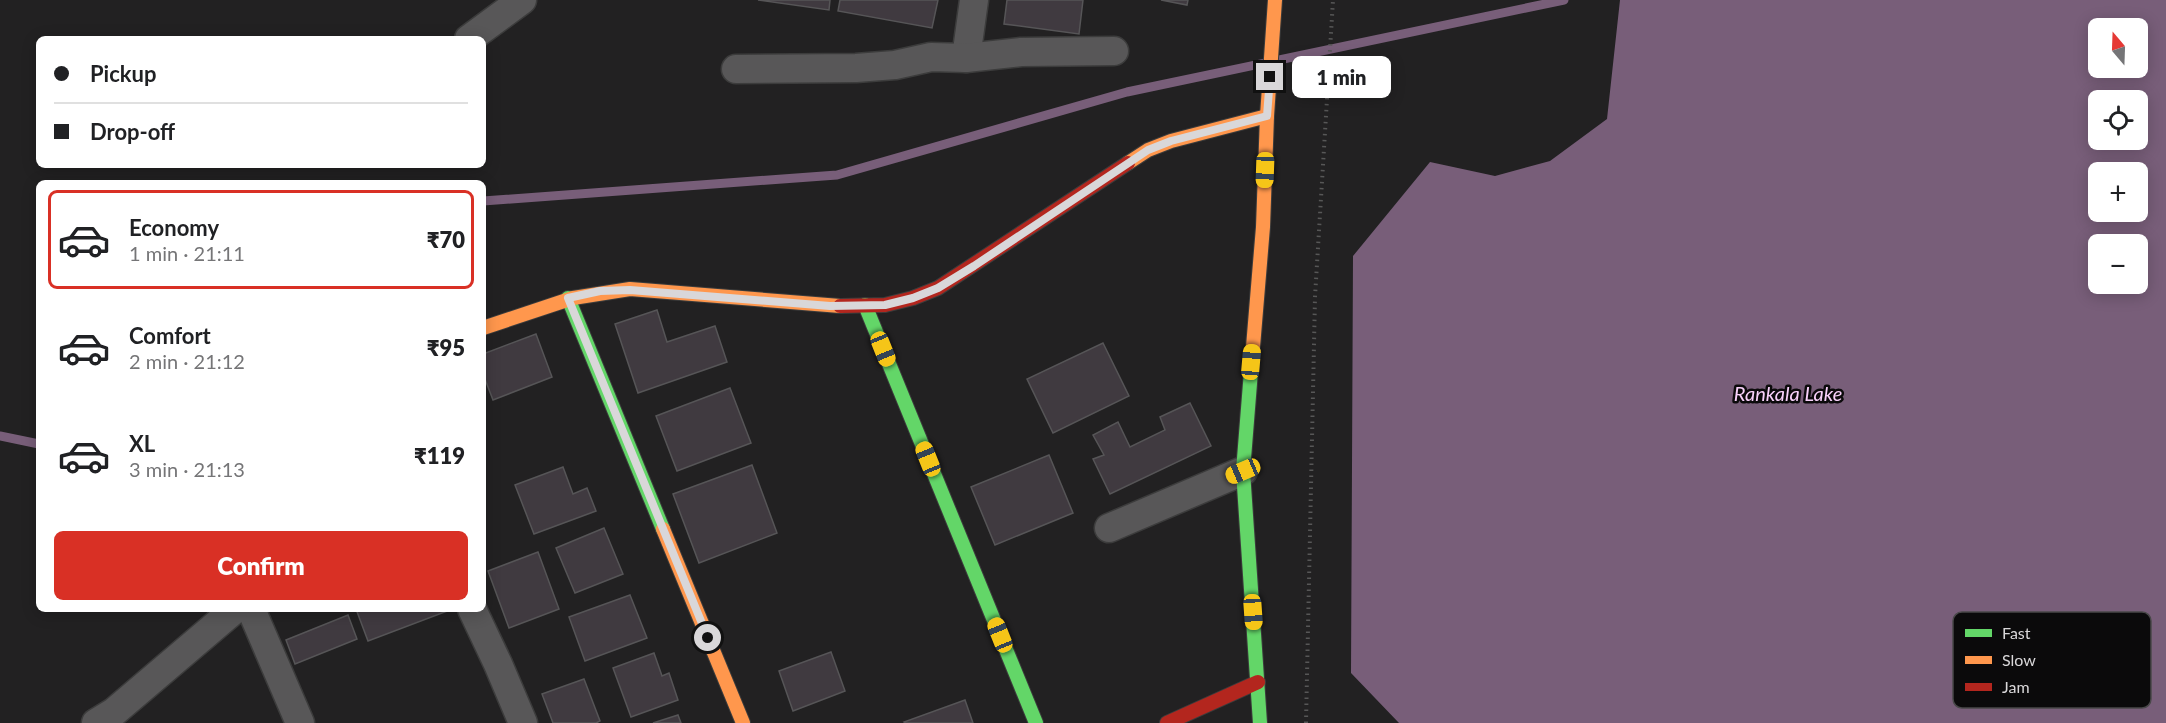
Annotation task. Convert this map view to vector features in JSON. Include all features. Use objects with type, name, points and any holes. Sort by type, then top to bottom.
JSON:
[{"type":"street","points":[[473,36],[522,0]]},
{"type":"street","points":[[966,58],[974,0]]},
{"type":"street","points":[[1260,723],[1243,471],[1263,227],[1267,116],[1275,0]]},
{"type":"street","points":[[736,69],[856,68],[895,65],[931,57],[966,58],[1021,52],[1114,51]]},
{"type":"street","points":[[486,327],[568,298],[600,291],[630,290],[830,306],[885,305],[913,298],[938,288],[974,266],[1148,150],[1171,141],[1267,116]]},
{"type":"street","points":[[568,298],[743,723]]},
{"type":"street","points":[[865,305],[1036,723]]},
{"type":"street","points":[[1109,528],[1243,471]]},
{"type":"street","points":[[96,723],[114,712],[231,612]]},
{"type":"street","points":[[252,612],[300,723]]},
{"type":"street","points":[[473,612],[523,723]]},
{"type":"street","points":[[1167,723],[1258,682]]},
{"type":"path","points":[[1306,723],[1315,297],[1333,0]]},
{"type":"water","name":"Rankala Lake","points":[[1620,0],[2166,0],[2166,723],[1399,723],[1351,673],[1353,256],[1430,162],[1495,176],[1550,161],[1607,119]]},
{"type":"building","points":[[758,0],[830,0],[829,10]]},
{"type":"building","points":[[840,0],[938,0],[932,28],[838,11]]},
{"type":"building","points":[[1007,0],[1083,0],[1079,34],[1004,24]]},
{"type":"building","points":[[1161,0],[1188,0],[1187,5]]},
{"type":"building","points":[[657,310],[667,342],[715,326],[727,362],[638,393],[615,324]]},
{"type":"building","points":[[536,334],[552,377],[493,400],[486,382],[486,353]]},
{"type":"building","points":[[1103,343],[1129,396],[1053,433],[1027,379]]},
{"type":"building","points":[[730,388],[751,443],[677,471],[656,416]]},
{"type":"building","points":[[1190,403],[1211,446],[1110,494],[1093,459],[1104,455],[1093,435],[1118,422],[1130,447],[1165,430],[1160,417]]},
{"type":"building","points":[[1049,455],[1073,513],[995,545],[971,487]]},
{"type":"building","points":[[752,465],[777,533],[699,563],[673,494]]},
{"type":"building","points":[[563,467],[573,494],[587,488],[596,511],[534,534],[515,485]]},
{"type":"building","points":[[604,528],[623,574],[575,593],[556,548]]},
{"type":"building","points":[[538,552],[559,609],[509,628],[488,571]]},
{"type":"building","points":[[630,595],[647,638],[585,661],[569,617]]},
{"type":"building","points":[[357,612],[445,612],[368,641]]},
{"type":"building","points":[[348,615],[357,639],[295,664],[286,640]]},
{"type":"building","points":[[831,652],[845,691],[793,711],[779,671]]},
{"type":"building","points":[[654,653],[662,676],[669,673],[678,700],[631,717],[613,668]]},
{"type":"building","points":[[584,679],[600,721],[596,723],[553,723],[542,694]]},
{"type":"building","points":[[965,700],[973,723],[904,722]]},
{"type":"building","points":[[678,715],[681,723],[653,723]]},
{"type":"waterway","points":[[486,201],[837,175],[1127,92],[1564,0]]},
{"type":"waterway","points":[[0,436],[36,443]]},
{"type":"traffic: fast","points":[[568,298],[663,529]]},
{"type":"traffic: fast","points":[[865,305],[1036,723]]},
{"type":"traffic: fast","points":[[1251,371],[1243,471],[1260,723]]},
{"type":"traffic: slow","points":[[1251,371],[1263,227],[1267,116],[1275,0]]},
{"type":"traffic: slow","points":[[1128,163],[1148,150],[1171,141],[1267,116]]},
{"type":"traffic: slow","points":[[486,327],[573,298],[630,289],[840,306]]},
{"type":"traffic: slow","points":[[663,529],[743,723]]},
{"type":"traffic: jam","points":[[840,306],[885,305],[913,298],[938,288],[1128,163]]},
{"type":"traffic: jam","points":[[1167,723],[1258,682]]},
{"type":"route","points":[[708,638],[568,298],[600,291],[630,290],[830,306],[885,305],[913,298],[938,288],[974,266],[1148,150],[1171,141],[1267,116],[1270,77]]}]
